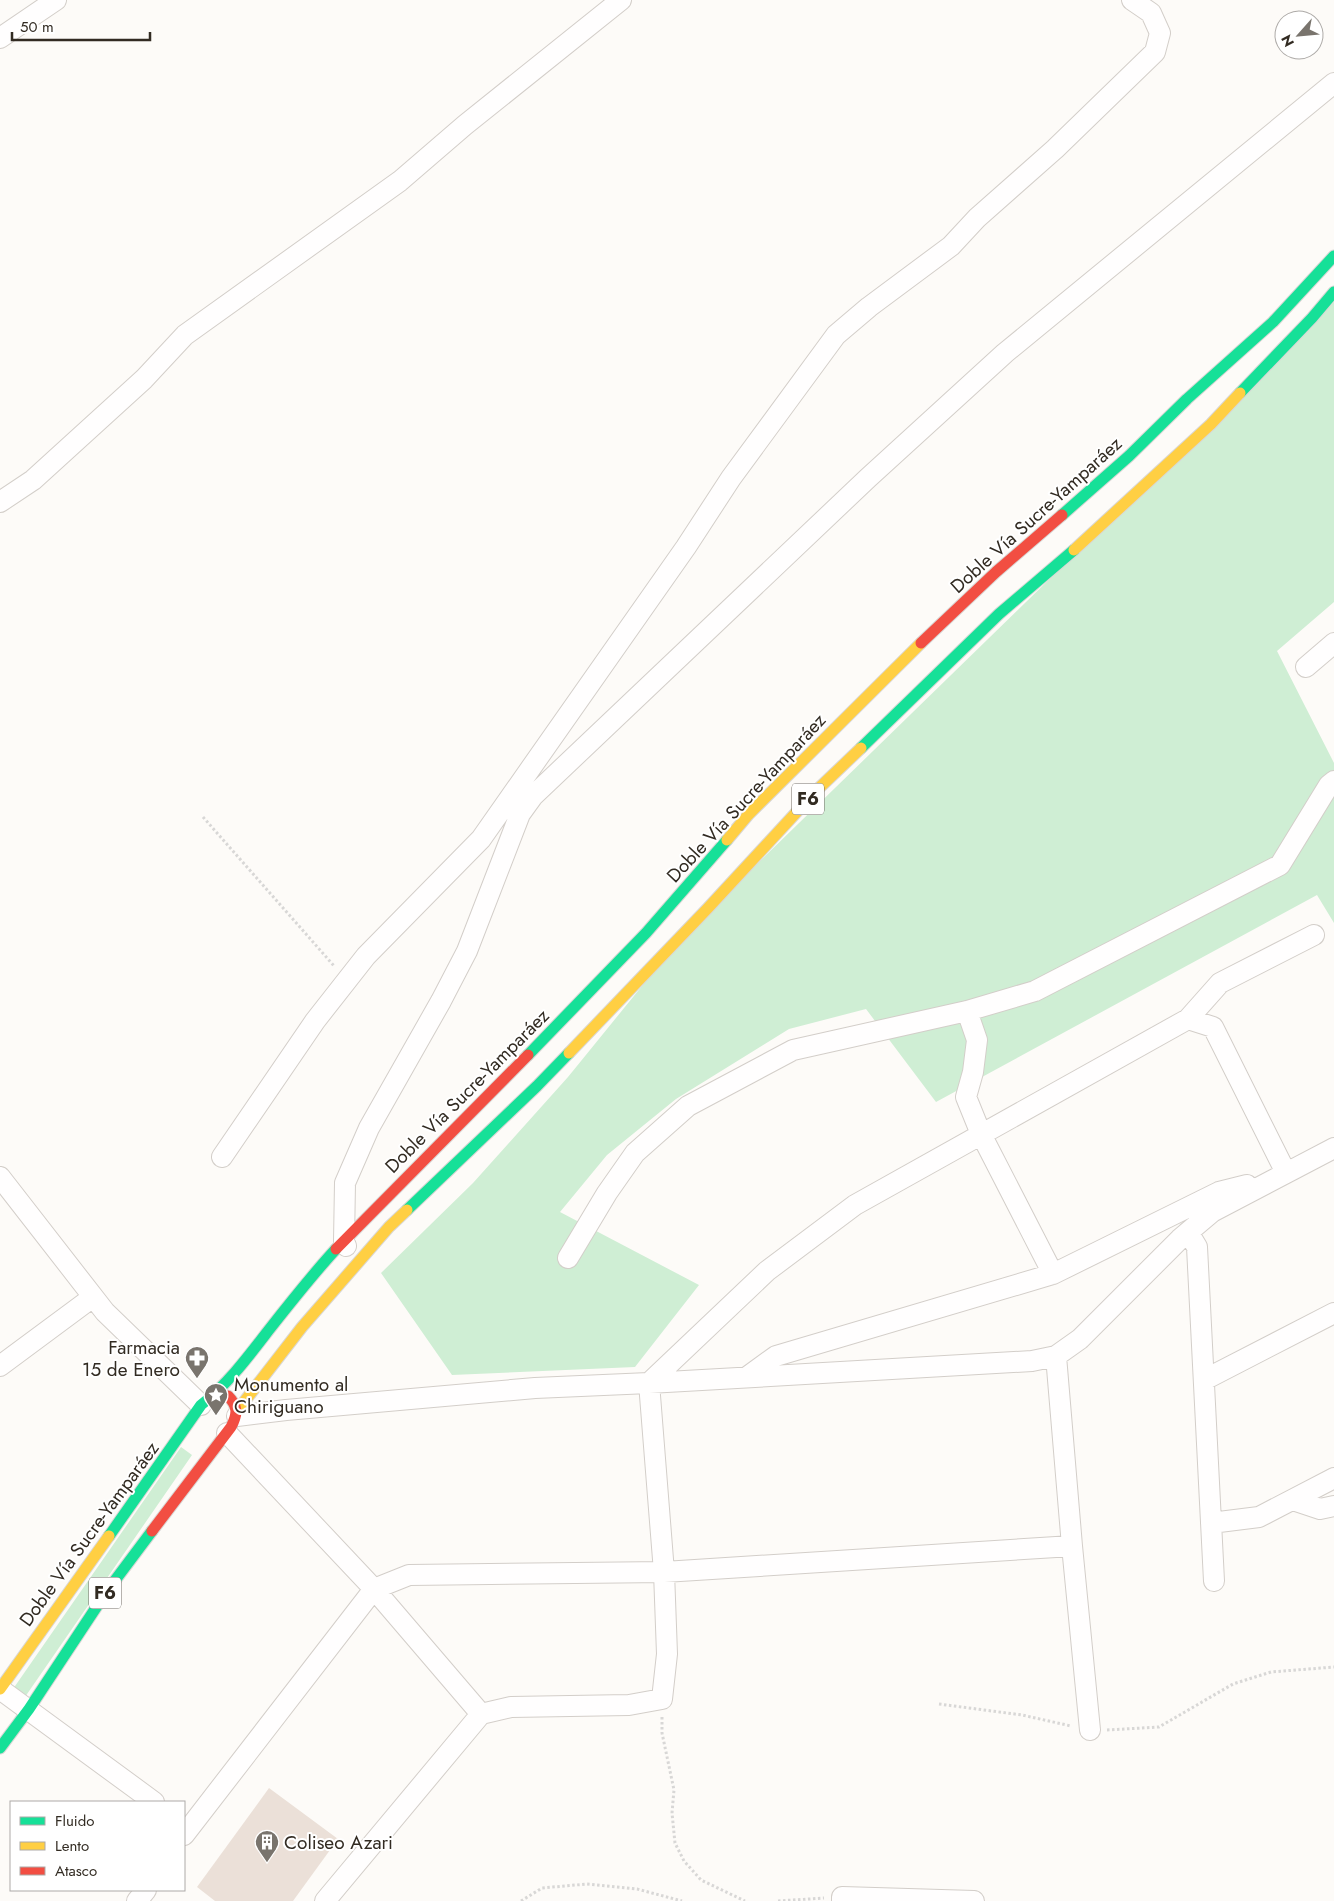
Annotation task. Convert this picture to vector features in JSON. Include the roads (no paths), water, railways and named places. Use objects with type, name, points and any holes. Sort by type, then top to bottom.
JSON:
[{"type":"highway","name":"Doble Vía Sucre-Yamparáez","points":[[0,1689],[207,1400],[250,1354],[305,1284],[344,1241],[518,1066],[646,933],[748,815],[829,734],[996,572],[1129,456],[1187,399],[1273,322],[1334,256]]},
{"type":"highway","name":"F6","points":[[0,1748],[29,1709],[107,1591],[302,1327],[389,1227],[537,1086],[708,908],[817,790],[999,614],[1086,540],[1211,424],[1312,318],[1334,292]]},
{"type":"highway","points":[[203,1446],[230,1426],[236,1405],[229,1396],[220,1394],[207,1400]]},
{"type":"highway","points":[[189,1424],[191,1437]]},
{"type":"street","points":[[0,38],[56,0]]},
{"type":"street","points":[[0,502],[40,474],[144,380],[185,335],[400,180],[465,125],[621,0]]},
{"type":"street","points":[[222,1158],[315,1020],[366,956],[514,807],[731,478],[836,335],[869,307],[951,246],[977,218],[1055,149],[1155,52],[1160,33],[1150,13],[1132,0]]},
{"type":"street","points":[[356,1265],[344,1241],[345,1183],[369,1128],[442,1002],[467,951],[514,807],[533,796],[868,478],[1005,353],[1334,83]]},
{"type":"street","points":[[1306,667],[1334,643]]},
{"type":"street","points":[[568,1258],[607,1193],[635,1153],[688,1106],[793,1050],[967,1011],[1035,991],[1280,865],[1329,785],[1334,781]]},
{"type":"street","points":[[649,1383],[766,1271],[854,1205],[1188,1019],[1220,983],[1314,935]]},
{"type":"street","points":[[967,1011],[977,1040],[974,1072],[966,1097],[981,1134],[1053,1274]]},
{"type":"street","points":[[1188,1019],[1213,1027],[1280,1176]]},
{"type":"street","points":[[481,1714],[230,1426],[286,1410],[535,1388],[747,1378],[1032,1361],[1056,1356],[1080,1339],[1188,1232],[1212,1212],[1334,1148]]},
{"type":"street","points":[[747,1378],[776,1356],[1053,1274],[1219,1192],[1280,1176]]},
{"type":"street","points":[[0,1177],[105,1312],[207,1400]]},
{"type":"street","points":[[1188,1232],[1196,1247],[1214,1581]]},
{"type":"street","points":[[0,1366],[93,1297]]},
{"type":"street","points":[[1204,1380],[1334,1313]]},
{"type":"street","points":[[1056,1356],[1090,1730]]},
{"type":"street","points":[[326,1901],[481,1714],[512,1707],[630,1705],[662,1699],[667,1654],[664,1572],[649,1383]]},
{"type":"street","points":[[1211,1523],[1259,1517],[1334,1478]]},
{"type":"street","points":[[1293,1500],[1320,1509],[1334,1506]]},
{"type":"street","points":[[185,1829],[374,1589],[409,1575],[664,1572],[1072,1546]]},
{"type":"street","points":[[0,1689],[153,1801]]},
{"type":"street","points":[[137,1901],[145,1891]]},
{"type":"street","points":[[842,1899],[974,1901]]},
{"type":"place","name":"Farmacia 15 de Enero","points":[[197,1379]]},
{"type":"place","name":"Monumento al Chiriguano","points":[[216,1416]]},
{"type":"place","name":"Coliseo Azari","points":[[267,1863]]}]
